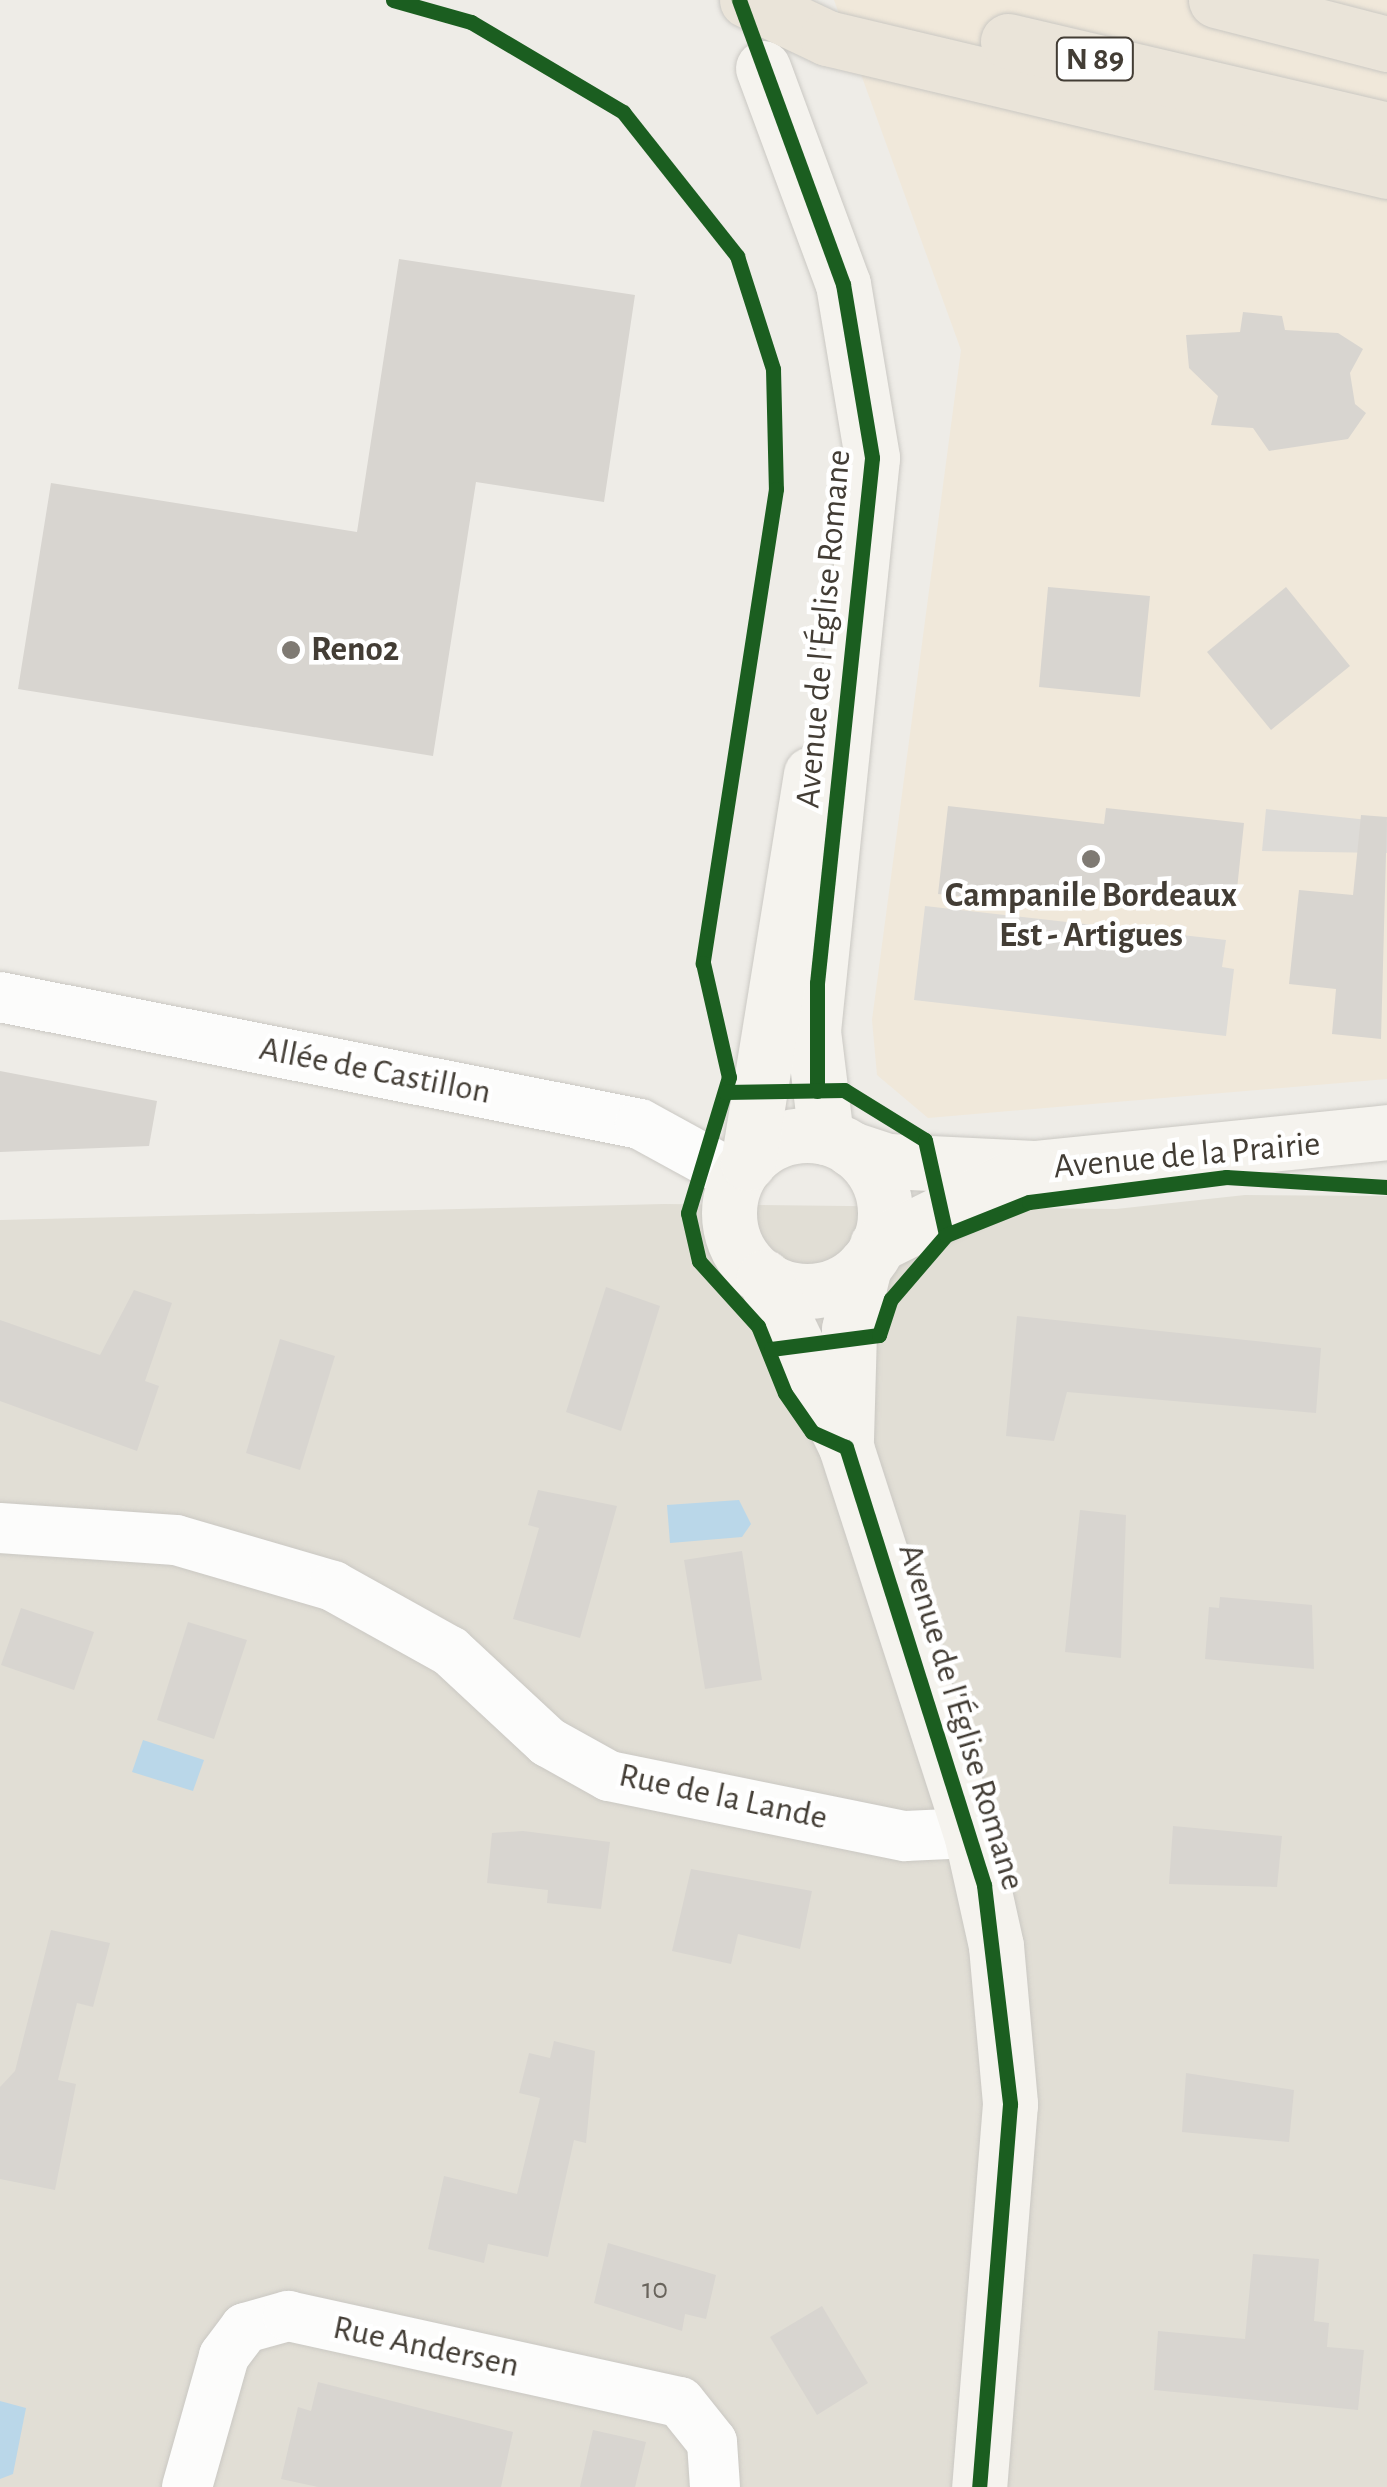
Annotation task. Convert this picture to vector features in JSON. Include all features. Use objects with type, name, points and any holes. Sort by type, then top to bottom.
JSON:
[{"type":"highway","points":[[746,0],[827,38],[1387,171]]},
{"type":"highway","name":"N 89","points":[[799,0],[1170,74],[1387,130]]},
{"type":"highway","points":[[1216,0],[1387,44]]},
{"type":"highway","points":[[1352,0],[1387,9]]},
{"type":"street","name":"Avenue de l'Église Romane","points":[[764,68],[857,346],[872,458],[813,1031],[839,1144]]},
{"type":"street","name":"Avenue de l'Église Romane","points":[[742,1170],[805,804],[854,638]]},
{"type":"street","name":"Allée de Castillon","points":[[0,997],[640,1124],[742,1170]]},
{"type":"street","points":[[775,1142],[839,1144],[881,1187],[871,1255],[804,1292],[764,1277],[730,1228],[742,1170],[775,1142]]},
{"type":"street","name":"Avenue de la Prairie","points":[[839,1144],[888,1161],[1034,1168],[1372,1144]]},
{"type":"street","name":"Avenue de la Prairie","points":[[871,1255],[1034,1168]]},
{"type":"street","name":"Avenue de l'Église Romane","points":[[846,1447],[849,1329],[871,1255]]},
{"type":"street","name":"Avenue de l'Église Romane","points":[[764,1277],[846,1447],[970,1832],[1004,1998],[1010,2104],[979,2487]]},
{"type":"street","name":"Rue de la Lande","points":[[0,1528],[176,1540],[332,1586],[450,1651],[548,1742],[609,1776],[905,1836],[970,1832]]},
{"type":"street","name":"Rue Andersen","points":[[187,2487],[224,2356],[245,2328],[288,2316],[680,2402],[712,2442],[715,2487]]},
{"type":"shaded area","points":[[834,0],[1387,0],[1387,1079],[928,1118],[877,1075],[872,1020],[961,350]]},
{"type":"shaded area","points":[[1266,809],[1387,822],[1387,853],[1262,851]]},
{"type":"shaded area","points":[[925,906],[1226,940],[1222,967],[1234,969],[1226,1036],[914,1000]]},
{"type":"shaded area","points":[[1245,1195],[1387,1196],[1387,2487],[0,2487],[0,1220],[664,1204],[1116,1209]]},
{"type":"water","points":[[739,1500],[751,1524],[742,1537],[670,1543],[667,1505]]},
{"type":"water","points":[[143,1740],[204,1760],[193,1791],[132,1772]]},
{"type":"water","points":[[0,2401],[26,2408],[13,2474],[0,2479]]},
{"type":"building","points":[[399,259],[635,295],[604,502],[476,482],[433,756],[18,689],[51,483],[357,532]]},
{"type":"building","points":[[1243,312],[1282,316],[1285,330],[1338,333],[1363,349],[1350,373],[1355,404],[1366,413],[1348,439],[1269,451],[1253,428],[1211,425],[1218,396],[1189,368],[1186,335],[1240,332]]},
{"type":"building","points":[[1048,587],[1150,596],[1140,697],[1039,687]]},
{"type":"building","points":[[1286,587],[1350,666],[1271,730],[1207,652]]},
{"type":"building","name":"Campanile Bordeaux Est - Artigues","points":[[948,806],[1104,824],[1106,808],[1244,823],[1235,908],[1097,895],[1095,910],[938,894]]},
{"type":"building","points":[[1361,815],[1387,817],[1381,1039],[1332,1034],[1336,989],[1289,984],[1299,890],[1353,895]]},
{"type":"building","points":[[0,1071],[157,1101],[149,1146],[0,1152]]},
{"type":"building","points":[[606,1287],[660,1306],[621,1431],[566,1412]]},
{"type":"building","points":[[134,1290],[172,1303],[145,1381],[159,1386],[137,1451],[0,1401],[0,1320],[100,1355]]},
{"type":"building","points":[[1017,1316],[1321,1348],[1316,1413],[1067,1392],[1054,1441],[1006,1436]]},
{"type":"building","points":[[280,1339],[335,1356],[300,1470],[246,1453]]},
{"type":"building","points":[[538,1490],[617,1506],[580,1638],[513,1619],[539,1528],[528,1525]]},
{"type":"building","points":[[1080,1510],[1126,1515],[1121,1658],[1065,1652]]},
{"type":"building","points":[[742,1551],[762,1680],[705,1689],[684,1560]]},
{"type":"building","points":[[1220,1597],[1312,1605],[1314,1669],[1205,1659],[1209,1607],[1219,1608]]},
{"type":"building","points":[[21,1608],[94,1632],[74,1690],[1,1665]]},
{"type":"building","points":[[188,1622],[247,1640],[214,1739],[157,1720]]},
{"type":"building","points":[[1173,1826],[1282,1836],[1277,1887],[1169,1884]]},
{"type":"building","points":[[523,1831],[610,1842],[601,1909],[547,1903],[548,1890],[487,1883],[492,1833]]},
{"type":"building","points":[[691,1869],[812,1891],[800,1949],[738,1934],[731,1964],[672,1951]]},
{"type":"building","points":[[51,1930],[110,1943],[93,2007],[77,2003],[58,2080],[76,2084],[55,2190],[0,2179],[0,2087],[15,2071]]},
{"type":"building","points":[[554,2041],[595,2051],[586,2143],[574,2140],[548,2257],[488,2244],[484,2263],[428,2249],[444,2176],[517,2194],[540,2098],[519,2093],[529,2053],[550,2058]]},
{"type":"building","points":[[1186,2073],[1294,2090],[1289,2142],[1182,2132]]},
{"type":"building","points":[[608,2243],[716,2275],[706,2319],[685,2314],[682,2331],[594,2303]]},
{"type":"building","points":[[1253,2254],[1319,2259],[1314,2321],[1329,2323],[1327,2347],[1364,2350],[1358,2410],[1154,2390],[1158,2331],[1245,2339]]},
{"type":"building","points":[[822,2306],[868,2383],[817,2415],[770,2337]]},
{"type":"building","points":[[318,2382],[513,2432],[501,2487],[318,2487],[281,2479],[298,2407],[311,2411]]},
{"type":"building","points":[[593,2430],[646,2442],[635,2487],[580,2487]]},
{"type":"cycle path","points":[[393,0],[471,22],[623,112],[737,256],[773,369],[776,489],[703,963],[729,1077],[688,1213],[699,1261],[758,1326],[785,1393],[812,1432],[846,1447],[984,1885],[1010,2104],[979,2487]]},
{"type":"cycle path","points":[[739,0],[843,284],[872,458],[817,983],[817,1091]]},
{"type":"cycle path","points":[[725,1092],[844,1090],[925,1140],[946,1235]]},
{"type":"cycle path","points":[[771,1349],[879,1335],[891,1299],[946,1235],[1029,1202],[1226,1177],[1387,1187]]},
{"type":"place","name":"Reno2","points":[[291,650]]},
{"type":"place","name":"Campanile Bordeaux Est - Artigues","points":[[1091,859]]}]
